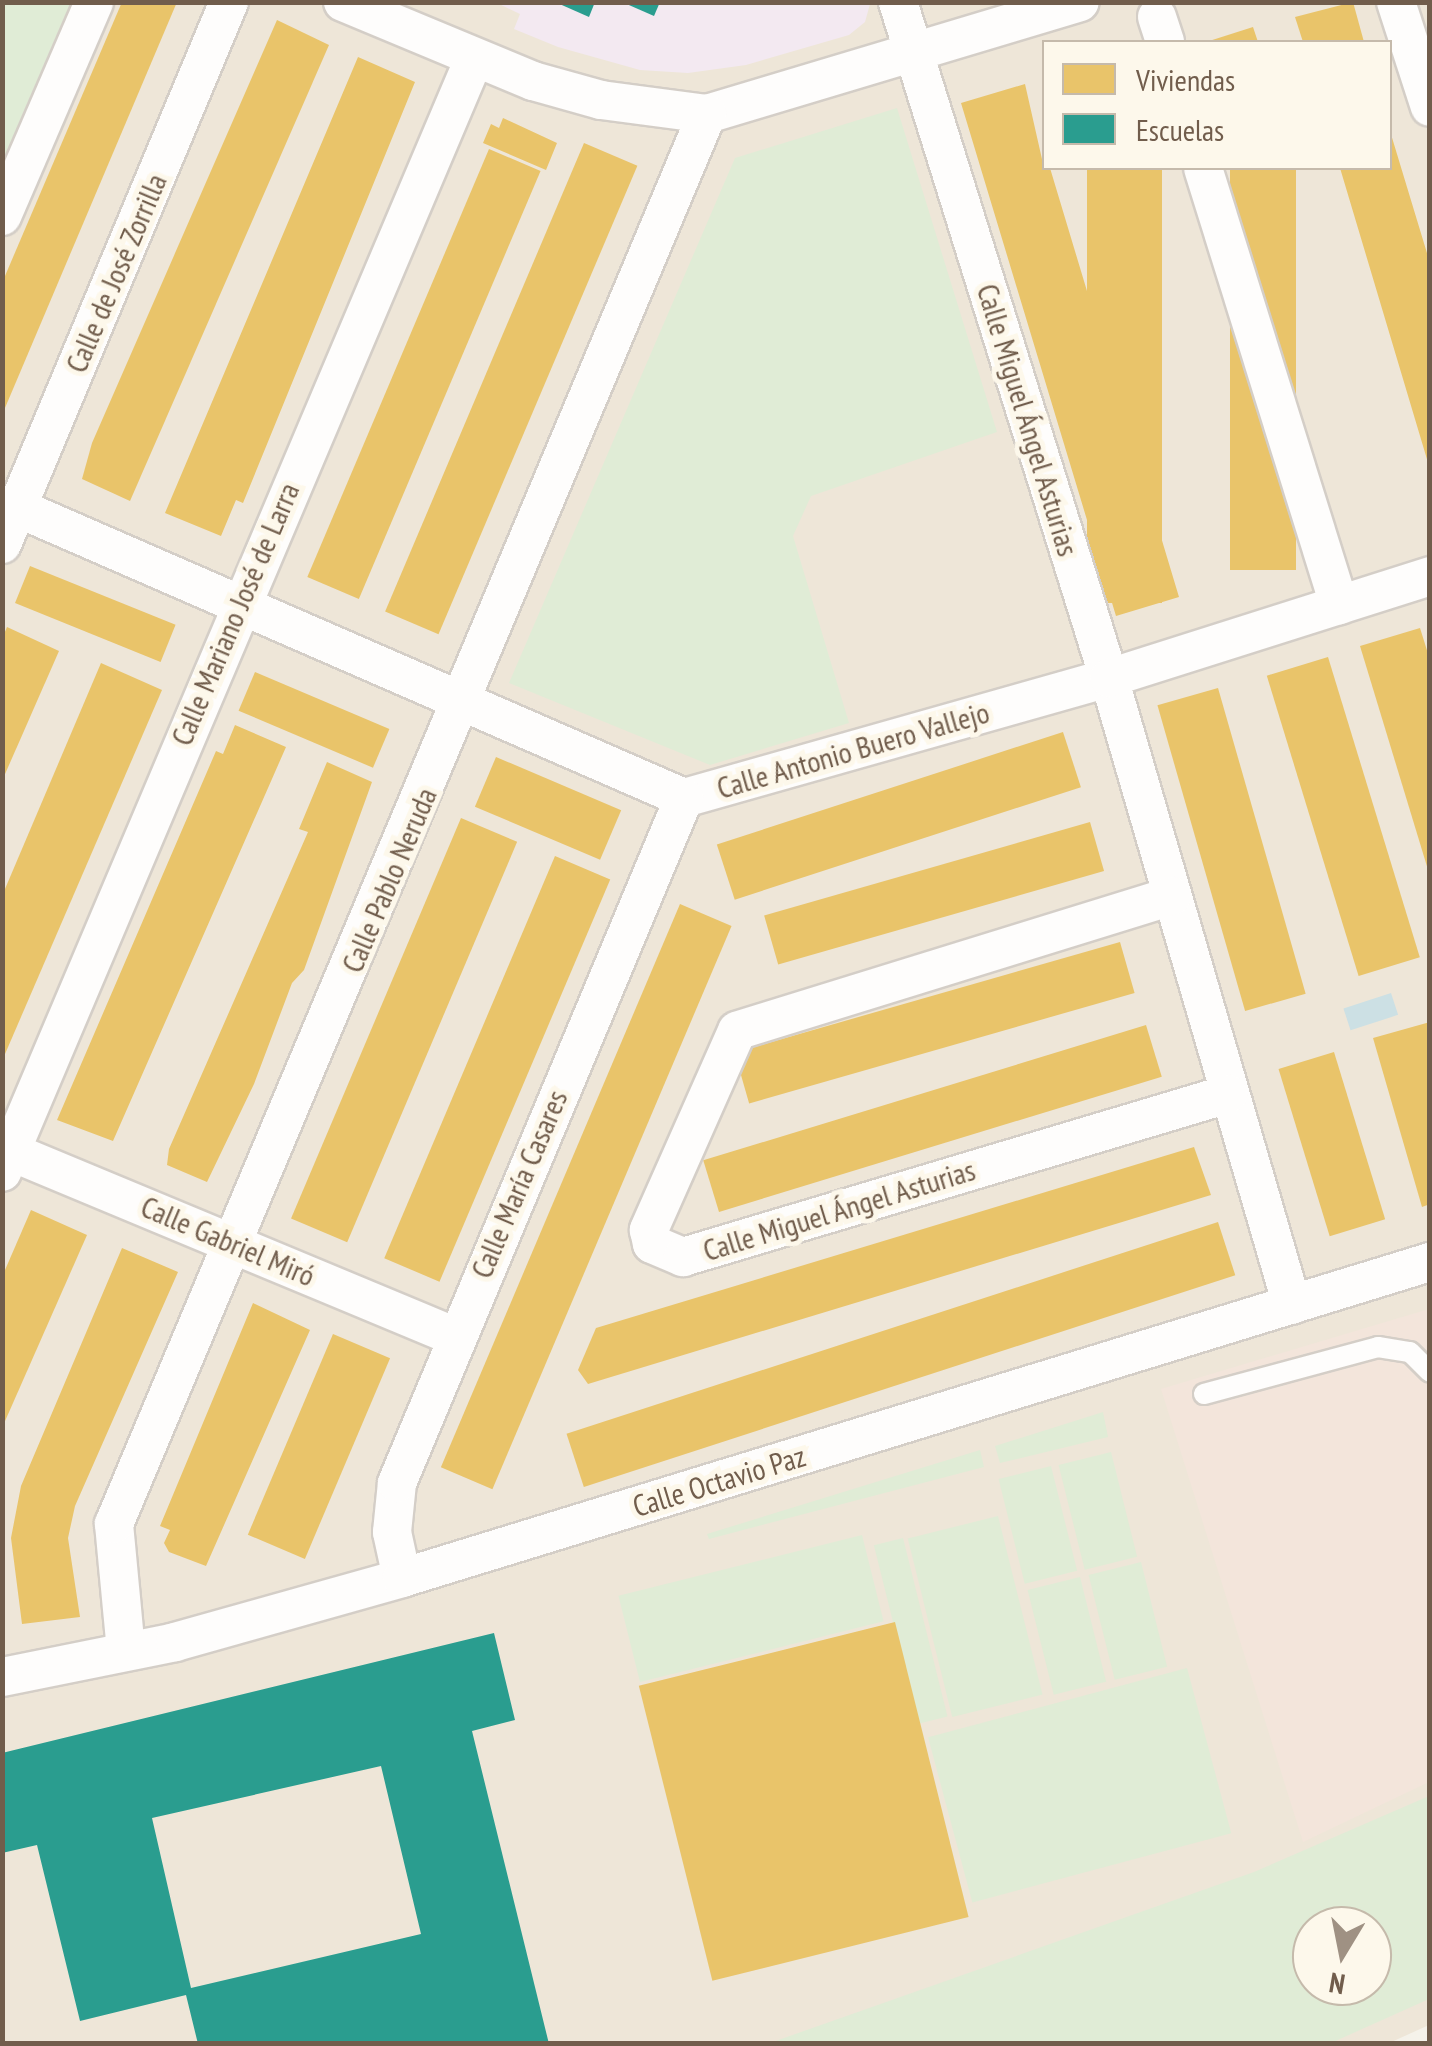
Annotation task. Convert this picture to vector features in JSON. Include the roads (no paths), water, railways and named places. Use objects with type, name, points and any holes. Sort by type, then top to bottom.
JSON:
[{"type":"street","points":[[2,216],[94,2]]},
{"type":"street","name":"Calle de José Zorrilla","points":[[2,544],[229,2]]},
{"type":"street","points":[[343,2],[474,59],[601,100],[707,114],[1080,2]]},
{"type":"street","name":"Calle Miguel Ángel Asturias","points":[[898,2],[1109,678],[1292,1305]]},
{"type":"street","points":[[1396,2],[1430,107]]},
{"type":"street","name":"Calle Mariano José de Larra","points":[[5,1157],[237,606],[474,59]]},
{"type":"street","name":"Calle Pablo Neruda","points":[[126,1651],[114,1524],[464,702],[707,114]]},
{"type":"street","points":[[1204,170],[1339,605]]},
{"type":"street","name":"Calle Antonio Buero Vallejo","points":[[18,508],[684,798],[1109,678],[1430,576]]},
{"type":"street","name":"Calle María Casares","points":[[402,1578],[392,1532],[397,1483],[454,1336],[684,798]]},
{"type":"street","name":"Calle Miguel Ángel Asturias","points":[[1172,896],[736,1031],[650,1230],[652,1244],[682,1257],[1228,1094]]},
{"type":"street","name":"Calle Gabriel Miró","points":[[5,1157],[234,1242],[454,1336]]},
{"type":"street","name":"Calle Octavio Paz","points":[[2,1677],[126,1651],[402,1578],[1430,1262]]},
{"type":"lane","points":[[1204,1394],[1378,1347],[1410,1352],[1430,1372]]}]
